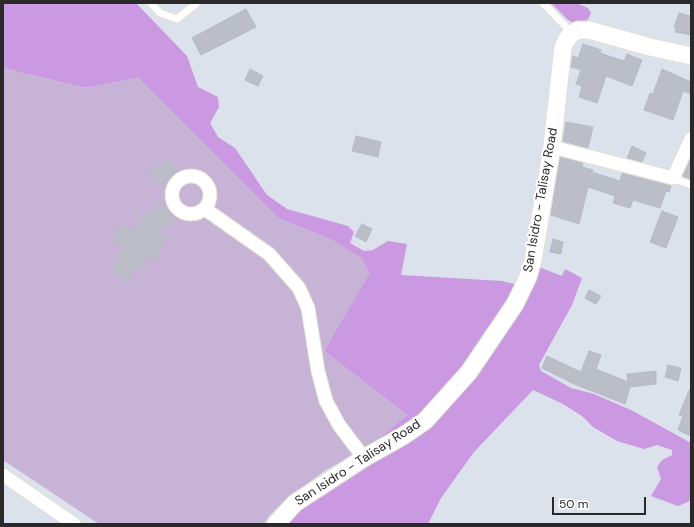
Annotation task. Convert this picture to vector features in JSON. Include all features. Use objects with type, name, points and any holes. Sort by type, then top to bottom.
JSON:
[{"type":"street","points":[[572,33],[583,30],[598,32],[650,47],[691,56]]},
{"type":"street","name":"San Isidro - Talisay Road","points":[[276,524],[295,503],[364,458],[403,436],[434,411],[469,372],[511,311],[528,277],[533,260],[552,147],[562,48],[572,33]]},
{"type":"street","points":[[552,147],[673,178],[691,139]]},
{"type":"street","points":[[206,209],[269,254],[299,288],[308,308],[318,371],[326,401],[339,425],[364,458]]},
{"type":"street","points":[[3,474],[74,524]]},
{"type":"lane","points":[[151,3],[160,14],[177,19],[197,3]]},
{"type":"lane","points":[[543,3],[572,33]]},
{"type":"lane","points":[[673,178],[691,185]]},
{"type":"shaded area","points":[[3,3],[136,3],[187,56],[198,87],[218,97],[219,107],[210,123],[218,137],[235,148],[267,195],[287,209],[348,226],[354,232],[350,243],[364,251],[373,250],[388,241],[407,244],[401,275],[502,281],[519,285],[465,369],[409,425],[368,447],[407,415],[324,351],[369,273],[334,241],[278,218],[138,78],[85,88],[27,74],[3,97]]},
{"type":"shaded area","points":[[551,3],[576,3],[588,8],[591,13],[586,23],[575,24],[568,20]]},
{"type":"shaded area","points":[[3,66],[26,74],[85,88],[138,78],[278,218],[334,241],[362,258],[370,273],[324,351],[407,415],[368,447],[326,470],[286,499],[269,516],[264,524],[99,524],[3,460]]},
{"type":"shaded area","points":[[536,266],[562,276],[565,269],[582,278],[572,305],[539,365],[541,371],[571,388],[594,394],[633,411],[691,443],[691,499],[688,502],[678,506],[651,496],[661,479],[657,467],[662,460],[672,455],[672,450],[657,445],[644,449],[617,441],[593,427],[582,416],[563,404],[533,390],[474,452],[441,498],[428,524],[281,524],[288,514],[422,432]]},
{"type":"building","points":[[246,9],[256,27],[201,55],[192,38]]},
{"type":"building","points":[[679,13],[691,16],[691,35],[675,32],[676,27],[674,27]]},
{"type":"building","points":[[583,44],[601,50],[600,53],[624,61],[627,54],[642,60],[632,86],[606,76],[597,103],[579,97],[582,86],[576,84],[581,70],[571,67],[573,56],[578,58]]},
{"type":"building","points":[[250,69],[263,76],[258,86],[245,80]]},
{"type":"building","points":[[662,69],[691,82],[691,94],[683,91],[673,120],[644,110],[650,93],[653,94]]},
{"type":"building","points":[[566,122],[593,127],[588,148],[563,141]]},
{"type":"building","points":[[356,136],[381,142],[378,157],[352,151]]},
{"type":"building","points":[[632,146],[646,153],[642,162],[627,158]]},
{"type":"building","points":[[560,157],[583,163],[582,167],[593,170],[592,172],[620,181],[622,173],[671,186],[669,192],[666,191],[660,208],[633,200],[630,208],[613,203],[615,196],[588,187],[579,224],[551,215]]},
{"type":"building","points":[[691,158],[691,179],[683,176]]},
{"type":"building","points":[[168,159],[178,170],[159,185],[150,173]]},
{"type":"building","points":[[161,203],[174,220],[157,233],[166,236],[156,259],[148,255],[141,269],[136,267],[127,281],[112,272],[124,246],[112,241],[119,225],[133,231],[139,220]]},
{"type":"building","points":[[662,211],[678,217],[666,248],[650,242]]},
{"type":"building","points":[[362,224],[372,229],[366,242],[355,236]]},
{"type":"building","points":[[553,239],[563,242],[561,254],[550,252]]},
{"type":"building","points":[[589,290],[601,296],[596,304],[585,298]]},
{"type":"building","points":[[589,351],[601,355],[596,369],[628,382],[627,374],[656,371],[656,384],[630,387],[625,404],[574,384],[542,368],[547,356],[581,372]]},
{"type":"building","points":[[668,365],[681,368],[678,381],[665,377]]},
{"type":"building","points":[[691,386],[691,436],[678,430],[683,416],[679,415]]}]
